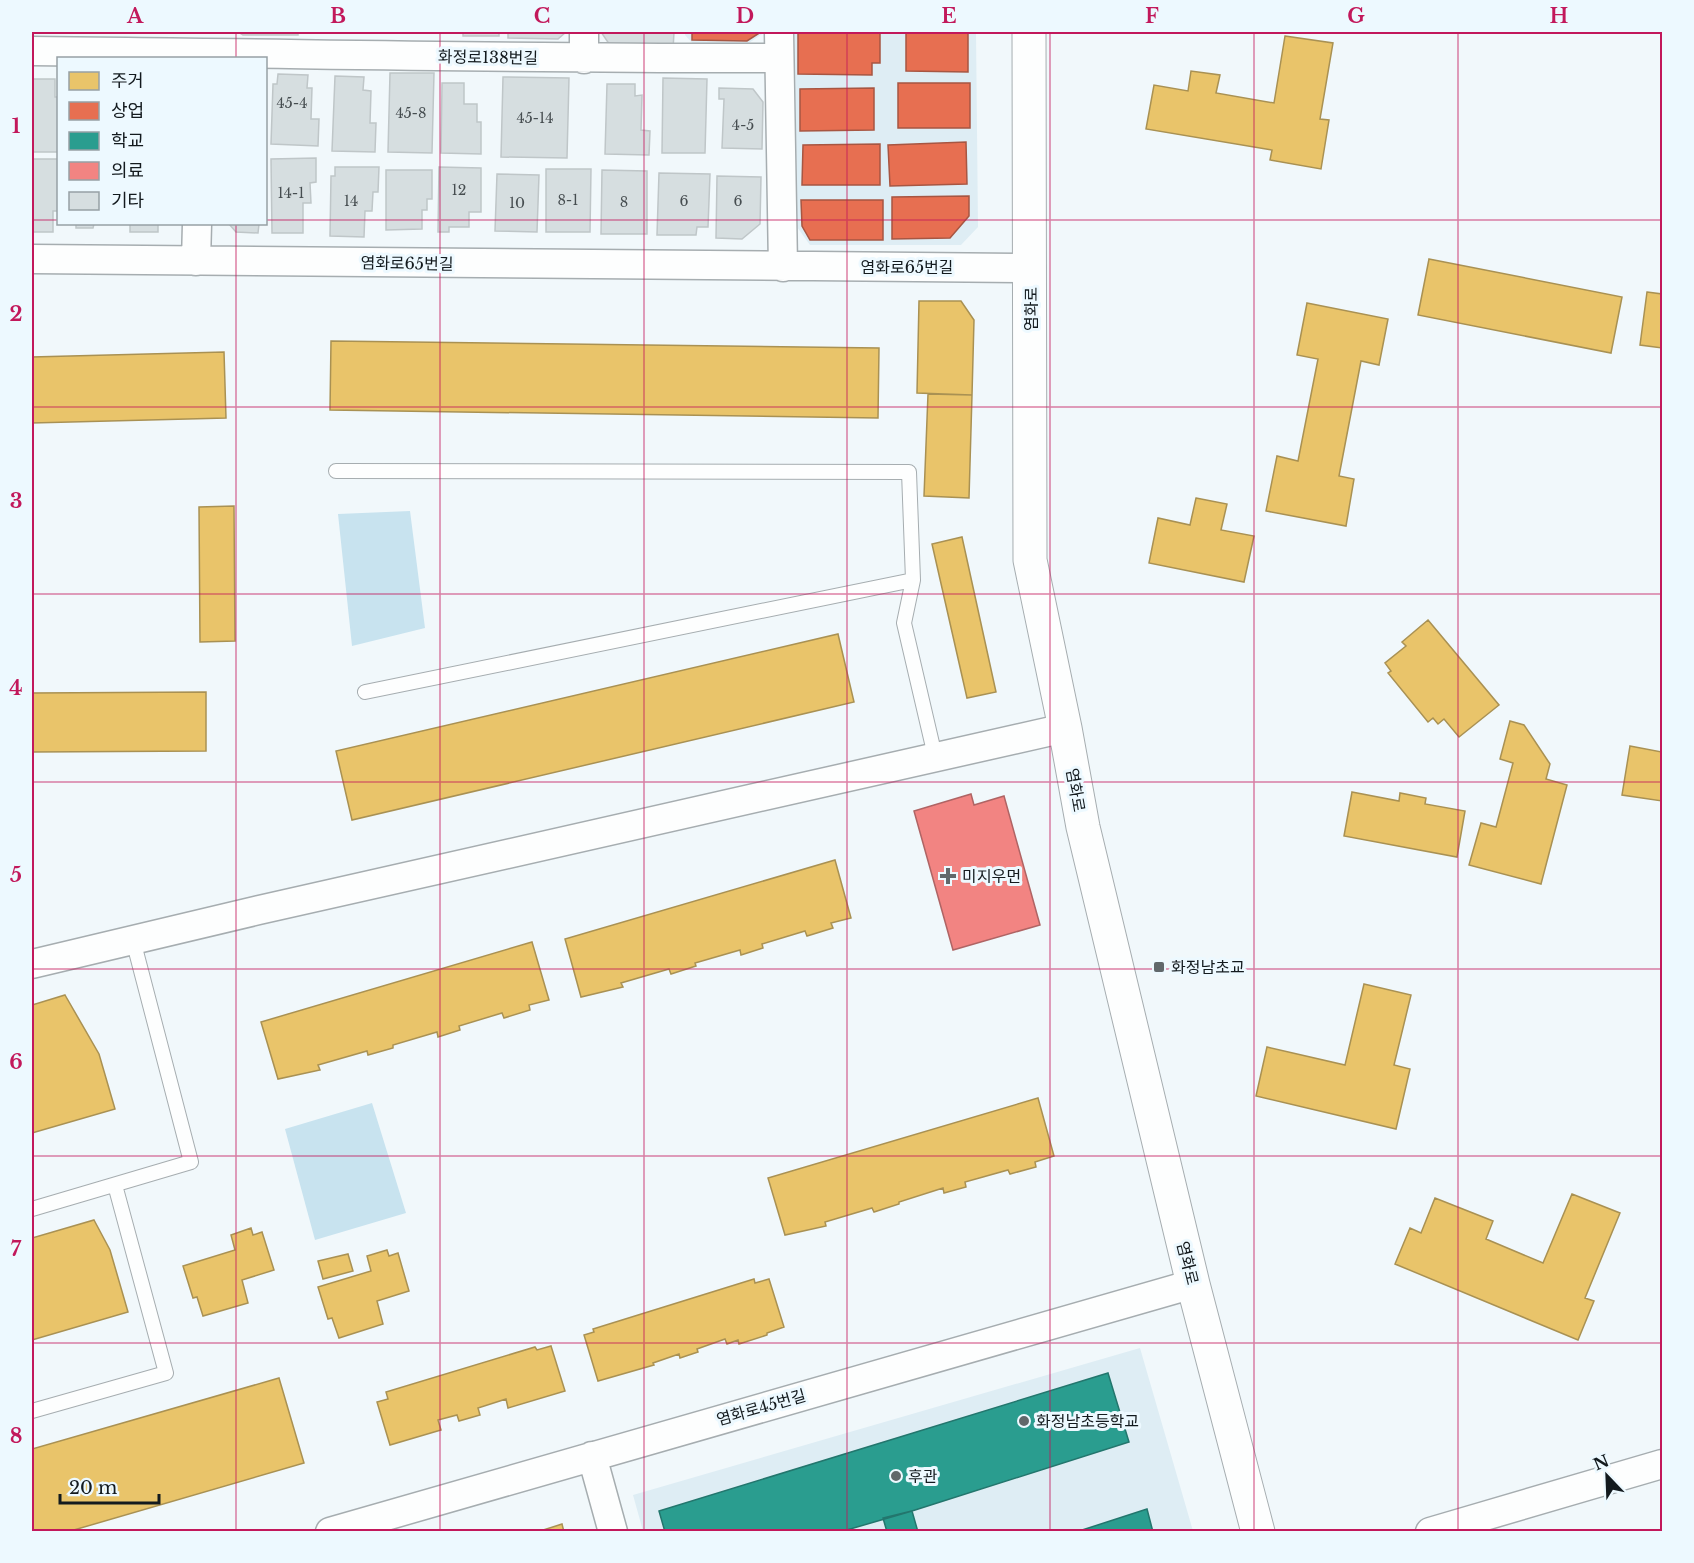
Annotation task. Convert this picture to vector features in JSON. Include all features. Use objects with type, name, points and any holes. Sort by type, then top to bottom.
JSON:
[{"type":"street","name":"염화로","points":[[1029,32],[1030,560],[1083,827],[1193,1284],[1258,1532]]},
{"type":"street","name":"화정로138번길","points":[[32,51],[398,43],[778,45]]},
{"type":"street","points":[[778,45],[783,267]]},
{"type":"street","points":[[196,225],[196,261]]},
{"type":"street","name":"염화로65번길","points":[[32,259],[1031,268]]},
{"type":"street","points":[[32,964],[259,910],[1065,728]]},
{"type":"street","name":"염화로45번길","points":[[340,1530],[1193,1284]]},
{"type":"street","points":[[592,1456],[613,1532]]},
{"type":"street","points":[[1430,1532],[1662,1464]]},
{"type":"lane","points":[[336,471],[909,472],[913,580],[904,623],[935,756]]},
{"type":"lane","points":[[365,692],[913,580]]},
{"type":"lane","points":[[32,1209],[191,1162],[134,940]]},
{"type":"lane","points":[[32,1411],[166,1373],[115,1185]]},
{"type":"shaded area","points":[[685,32],[765,32],[746,45],[694,45]]},
{"type":"shaded area","points":[[795,32],[976,32],[978,227],[961,245],[810,245],[797,227]]},
{"type":"shaded area","points":[[410,511],[425,628],[352,646],[338,514]]},
{"type":"shaded area","points":[[372,1103],[406,1213],[315,1240],[285,1129]]},
{"type":"shaded area","name":"화정남초등학교","points":[[1140,1348],[1193,1531],[643,1531],[633,1495]]},
{"type":"building: 주거","points":[[1285,36],[1333,43],[1320,119],[1329,120],[1321,169],[1270,160],[1272,150],[1146,129],[1154,85],[1188,91],[1191,71],[1220,75],[1216,93],[1274,103]]},
{"type":"building: 주거","points":[[1429,259],[1622,297],[1611,353],[1418,315]]},
{"type":"building: 주거","points":[[1647,292],[1662,294],[1662,348],[1640,345]]},
{"type":"building: 주거","points":[[919,301],[961,301],[974,320],[972,395],[917,393]]},
{"type":"building: 주거","points":[[1307,303],[1388,319],[1379,365],[1361,361],[1339,476],[1354,479],[1346,526],[1266,511],[1277,456],[1298,461],[1318,359],[1297,355]]},
{"type":"building: 주거","points":[[331,341],[879,348],[878,418],[330,410]]},
{"type":"building: 주거","points":[[224,352],[226,418],[32,423],[32,357]]},
{"type":"building: 주거","points":[[928,394],[972,395],[969,498],[924,496]]},
{"type":"building: 주거","points":[[1196,498],[1227,504],[1221,530],[1254,536],[1244,582],[1149,563],[1158,518],[1190,525]]},
{"type":"building: 주거","points":[[234,506],[235,641],[200,642],[199,507]]},
{"type":"building: 주거","points":[[962,537],[996,692],[967,698],[932,544]]},
{"type":"building: 주거","points":[[1428,620],[1499,705],[1459,737],[1444,719],[1438,724],[1433,718],[1428,722],[1388,673],[1391,671],[1385,663],[1406,646],[1402,642]]},
{"type":"building: 주거","points":[[838,634],[854,702],[352,820],[336,751]]},
{"type":"building: 주거","points":[[206,692],[206,751],[32,752],[32,693]]},
{"type":"building: 주거","points":[[1510,721],[1524,725],[1550,764],[1546,779],[1567,785],[1541,884],[1469,865],[1481,823],[1496,827],[1513,763],[1500,759]]},
{"type":"building: 주거","points":[[1630,746],[1662,752],[1662,801],[1622,795]]},
{"type":"building: 주거","points":[[1352,792],[1399,801],[1400,793],[1426,798],[1425,804],[1465,811],[1457,857],[1344,836]]},
{"type":"building: 주거","points":[[835,860],[851,918],[831,923],[833,928],[807,936],[805,931],[762,944],[763,948],[741,955],[740,950],[695,963],[696,966],[671,974],[669,969],[621,983],[623,987],[581,997],[565,939]]},
{"type":"building: 주거","points":[[532,942],[549,1000],[529,1005],[530,1010],[504,1018],[502,1013],[459,1026],[460,1030],[438,1037],[437,1032],[368,1055],[367,1051],[318,1065],[320,1070],[278,1079],[261,1022]]},
{"type":"building: 주거","points":[[1364,984],[1411,995],[1394,1065],[1410,1069],[1396,1129],[1256,1096],[1267,1047],[1345,1065]]},
{"type":"building: 주거","points":[[65,995],[99,1054],[115,1109],[32,1133],[32,1005]]},
{"type":"building: 주거","points":[[1038,1098],[1054,1156],[1035,1162],[1036,1167],[1010,1174],[1008,1170],[965,1182],[966,1187],[944,1193],[943,1188],[874,1212],[872,1208],[825,1222],[826,1226],[785,1235],[768,1178]]},
{"type":"building: 주거","points":[[1572,1194],[1620,1213],[1585,1298],[1594,1301],[1578,1340],[1395,1264],[1410,1228],[1421,1233],[1435,1198],[1493,1221],[1486,1239],[1543,1263]]},
{"type":"building: 주거","points":[[94,1220],[110,1250],[128,1312],[32,1340],[32,1238]]},
{"type":"building: 주거","points":[[251,1228],[253,1235],[262,1232],[274,1270],[242,1280],[248,1303],[203,1316],[197,1297],[193,1298],[183,1266],[235,1250],[231,1235]]},
{"type":"building: 주거","points":[[387,1250],[389,1256],[398,1253],[409,1291],[377,1301],[383,1324],[339,1338],[332,1318],[328,1319],[318,1287],[371,1271],[367,1256]]},
{"type":"building: 주거","points":[[348,1254],[353,1271],[323,1279],[318,1261]]},
{"type":"building: 주거","points":[[754,1279],[755,1283],[769,1279],[784,1327],[739,1344],[738,1340],[727,1344],[725,1339],[680,1358],[679,1354],[653,1363],[654,1365],[598,1381],[584,1335],[594,1332],[593,1329]]},
{"type":"building: 주거","points":[[551,1346],[565,1391],[508,1408],[506,1399],[478,1408],[480,1415],[459,1421],[457,1415],[438,1420],[441,1430],[390,1445],[377,1402],[388,1399],[386,1392],[535,1347],[537,1350]]},
{"type":"building: 주거","points":[[279,1378],[304,1463],[67,1532],[32,1532],[32,1449]]},
{"type":"building: 주거","points":[[562,1524],[564,1532],[537,1532]]},
{"type":"building: 상업","points":[[692,32],[761,32],[747,41],[692,40]]},
{"type":"building: 상업","points":[[798,32],[880,32],[880,63],[872,63],[872,75],[798,74]]},
{"type":"building: 상업","points":[[906,32],[968,32],[968,72],[906,71]]},
{"type":"building: 상업","points":[[898,83],[970,83],[970,128],[898,128]]},
{"type":"building: 상업","points":[[874,88],[874,130],[800,131],[800,89]]},
{"type":"building: 상업","points":[[966,142],[967,184],[890,186],[888,145]]},
{"type":"building: 상업","points":[[880,144],[880,185],[802,185],[803,145]]},
{"type":"building: 상업","points":[[969,196],[969,216],[950,238],[892,239],[892,197]]},
{"type":"building: 상업","points":[[801,200],[883,200],[883,240],[810,240],[802,226]]},
{"type":"building: 학교","name":"후관","points":[[1108,1373],[1129,1442],[840,1532],[665,1532],[659,1511]]},
{"type":"building: 학교","points":[[1147,1509],[1153,1532],[1076,1532]]},
{"type":"building: 학교","points":[[912,1511],[918,1532],[887,1532],[883,1518]]},
{"type":"building: 의료","points":[[971,794],[974,805],[1004,796],[1040,925],[953,950],[914,811]]},
{"type":"building: 기타","points":[[238,32],[298,32],[298,35],[243,35]]},
{"type":"building: 기타","points":[[463,32],[499,32],[499,36],[463,36]]},
{"type":"building: 기타","points":[[508,32],[566,32],[558,39],[508,38]]},
{"type":"building: 기타","points":[[601,32],[674,32],[673,50],[616,54]]},
{"type":"building: 기타","points":[[390,73],[434,73],[432,153],[388,152]]},
{"type":"building: 기타","points":[[278,74],[308,75],[307,88],[312,88],[311,119],[319,119],[318,146],[271,144],[273,84],[277,84]]},
{"type":"building: 기타","points":[[335,76],[364,77],[363,90],[371,91],[370,123],[376,123],[375,152],[332,151]]},
{"type":"building: 기타","points":[[503,77],[569,78],[567,158],[501,157]]},
{"type":"building: 기타","points":[[663,78],[707,79],[705,153],[662,153]]},
{"type":"building: 기타","points":[[32,79],[55,79],[57,152],[32,152]]},
{"type":"building: 기타","points":[[442,83],[464,83],[464,104],[477,104],[477,122],[481,122],[481,154],[441,153]]},
{"type":"building: 기타","points":[[607,84],[635,84],[635,96],[642,95],[641,130],[650,131],[649,155],[605,154]]},
{"type":"building: 기타","points":[[719,88],[753,89],[763,102],[762,149],[722,148],[724,99],[719,99]]},
{"type":"building: 기타","points":[[316,158],[316,182],[310,183],[311,203],[303,203],[303,233],[272,233],[271,159]]},
{"type":"building: 기타","points":[[32,159],[57,159],[57,211],[53,211],[53,232],[32,232]]},
{"type":"building: 기타","points":[[335,167],[379,167],[378,192],[373,192],[372,211],[365,211],[364,237],[330,236],[331,176],[335,176]]},
{"type":"building: 기타","points":[[439,167],[481,168],[481,212],[469,212],[469,227],[449,227],[449,232],[438,232]]},
{"type":"building: 기타","points":[[546,169],[591,169],[590,232],[546,232]]},
{"type":"building: 기타","points":[[386,170],[432,170],[432,199],[427,199],[427,210],[422,210],[422,229],[386,230]]},
{"type":"building: 기타","points":[[602,170],[647,171],[647,234],[601,234]]},
{"type":"building: 기타","points":[[659,173],[710,174],[708,227],[697,227],[696,235],[657,235]]},
{"type":"building: 기타","points":[[497,174],[539,175],[537,232],[495,231]]},
{"type":"building: 기타","points":[[717,176],[761,177],[760,224],[742,239],[716,238]]},
{"type":"building: 기타","points":[[76,225],[94,225],[93,228],[76,228]]},
{"type":"building: 기타","points":[[130,225],[158,225],[158,232],[130,232]]},
{"type":"building: 기타","points":[[230,225],[259,225],[258,233],[236,232]]},
{"type":"place","name":"미지우먼","points":[[948,876]]},
{"type":"place","name":"화정남초교","points":[[1159,967]]},
{"type":"place","name":"화정남초등학교","points":[[1024,1421]]},
{"type":"place","name":"후관","points":[[896,1476]]}]
